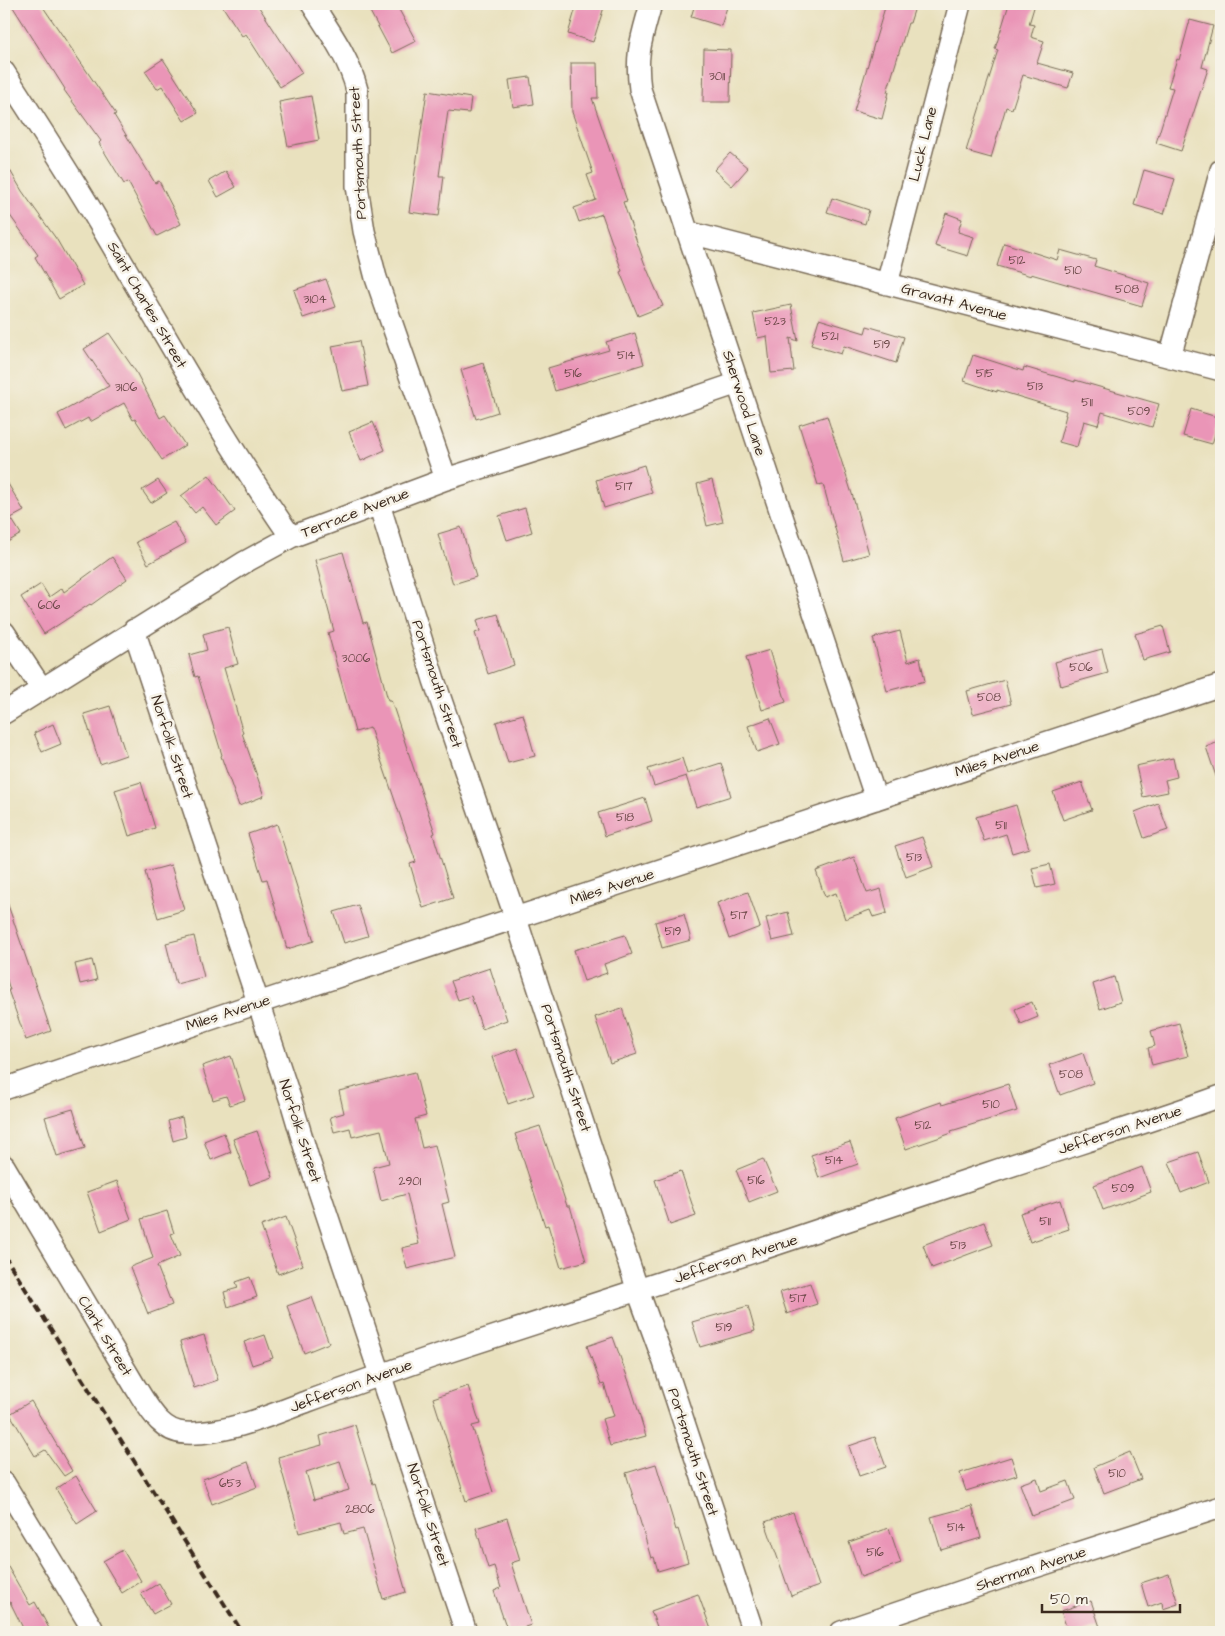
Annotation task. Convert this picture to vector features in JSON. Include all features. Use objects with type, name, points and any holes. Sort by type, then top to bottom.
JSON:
[{"type":"street","name":"Portsmouth Street","points":[[312,4],[344,54],[357,90],[357,186],[364,231],[376,278],[446,479]]},
{"type":"street","name":"Sherwood Lane","points":[[651,4],[639,47],[637,68],[640,88],[771,488],[876,799]]},
{"type":"street","name":"Luck Lane","points":[[887,284],[960,4]]},
{"type":"street","name":"Saint Charles Street","points":[[4,72],[98,221],[188,376],[263,498],[291,538]]},
{"type":"street","points":[[1170,357],[1221,170]]},
{"type":"street","name":"Gravatt Avenue","points":[[687,232],[1221,370]]},
{"type":"street","name":"Terrace Avenue","points":[[4,713],[245,562],[291,538],[446,479],[582,436],[738,383]]},
{"type":"street","name":"Portsmouth Street","points":[[379,504],[434,680],[516,918],[638,1291],[664,1362],[753,1632]]},
{"type":"street","name":"Norfolk Street","points":[[134,630],[466,1632]]},
{"type":"street","points":[[4,632],[42,689]]},
{"type":"street","name":"Miles Avenue","points":[[4,1089],[258,1003],[1221,686]]},
{"type":"street","name":"Jefferson Avenue","points":[[250,1420],[380,1374],[638,1291],[1221,1096]]},
{"type":"street","name":"Clark Street","points":[[4,1166],[136,1388],[158,1421],[170,1429],[183,1433],[220,1430],[250,1420]]},
{"type":"street","points":[[4,1483],[92,1628],[92,1632]]},
{"type":"street","name":"Sherman Avenue","points":[[842,1632],[1010,1575],[1221,1507]]},
{"type":"building","points":[[11,4],[41,4],[116,114],[114,115],[155,183],[159,181],[181,224],[157,236],[128,182],[124,184],[99,143],[101,141],[64,90]]},
{"type":"building","points":[[221,4],[257,4],[302,73],[280,87],[246,34],[242,36]]},
{"type":"building","points":[[366,4],[396,4],[416,41],[392,53]]},
{"type":"building","points":[[577,4],[605,4],[593,42],[568,34]]},
{"type":"building","points":[[695,4],[728,4],[721,26],[691,17]]},
{"type":"building","points":[[886,4],[916,4],[910,23],[908,23],[887,92],[889,92],[882,119],[854,111]]},
{"type":"building","points":[[1009,4],[1035,4],[1029,24],[1034,25],[1031,37],[1044,41],[1037,63],[1073,73],[1068,88],[1023,75],[1012,109],[1006,107],[991,158],[966,151],[998,50],[995,49]]},
{"type":"building","points":[[1190,20],[1213,26],[1202,67],[1208,69],[1181,151],[1156,143],[1173,88],[1168,87],[1177,59],[1179,60]]},
{"type":"building","points":[[704,49],[731,50],[730,102],[703,102]]},
{"type":"building","points":[[163,59],[198,113],[184,121],[162,86],[157,89],[145,71]]},
{"type":"building","points":[[571,63],[597,63],[598,98],[592,98],[627,201],[623,202],[644,262],[663,306],[638,316],[620,272],[622,271],[602,214],[579,222],[574,208],[596,200],[587,175],[593,173],[572,112]]},
{"type":"building","points":[[530,77],[534,104],[513,107],[509,80]]},
{"type":"building","points":[[427,91],[471,98],[469,113],[448,111],[439,176],[444,176],[439,216],[409,212]]},
{"type":"building","points":[[311,96],[319,140],[288,146],[279,102]]},
{"type":"building","points":[[730,153],[748,168],[732,186],[714,170]]},
{"type":"building","points":[[4,160],[22,191],[57,240],[83,285],[59,299],[35,257],[38,255],[4,207]]},
{"type":"building","points":[[1144,170],[1175,179],[1164,214],[1134,205]]},
{"type":"building","points":[[226,171],[236,187],[218,197],[209,181]]},
{"type":"building","points":[[832,198],[869,210],[865,224],[827,212]]},
{"type":"building","points":[[946,213],[962,219],[958,232],[974,237],[968,256],[935,246]]},
{"type":"building","points":[[1004,243],[1057,260],[1060,250],[1096,260],[1094,266],[1149,283],[1142,306],[997,266]]},
{"type":"building","points":[[326,279],[336,307],[303,318],[294,290]]},
{"type":"building","points":[[791,305],[798,341],[790,338],[794,371],[771,373],[767,336],[758,338],[753,313]]},
{"type":"building","points":[[819,319],[865,333],[867,326],[904,337],[896,363],[844,346],[841,354],[811,345]]},
{"type":"building","points":[[109,333],[136,372],[160,418],[165,415],[185,445],[162,460],[135,419],[133,420],[124,403],[90,422],[88,418],[66,430],[58,414],[109,386],[84,349]]},
{"type":"building","points":[[635,333],[644,364],[555,391],[548,368],[609,350],[606,342]]},
{"type":"building","points":[[359,341],[368,386],[342,391],[332,346]]},
{"type":"building","points":[[973,355],[1023,371],[1024,367],[1159,404],[1152,427],[1102,412],[1098,425],[1084,421],[1077,447],[1059,442],[1066,411],[964,381]]},
{"type":"building","points":[[483,363],[498,412],[476,419],[461,370]]},
{"type":"building","points":[[1191,409],[1220,418],[1212,444],[1183,436]]},
{"type":"building","points":[[827,416],[869,554],[844,561],[823,484],[818,485],[799,425]]},
{"type":"building","points":[[373,422],[385,450],[361,461],[349,432]]},
{"type":"building","points":[[644,465],[652,493],[604,508],[596,480]]},
{"type":"building","points":[[209,475],[235,511],[216,525],[202,507],[195,513],[181,496]]},
{"type":"building","points":[[4,477],[24,511],[11,518],[21,534],[4,544]]},
{"type":"building","points":[[158,480],[167,493],[151,503],[142,490]]},
{"type":"building","points":[[712,480],[723,522],[707,526],[697,484]]},
{"type":"building","points":[[525,508],[532,532],[507,540],[499,516]]},
{"type":"building","points":[[174,522],[186,543],[148,564],[136,542]]},
{"type":"building","points":[[461,527],[476,577],[453,584],[438,534]]},
{"type":"building","points":[[343,552],[363,623],[367,622],[388,700],[391,700],[435,833],[433,834],[453,898],[423,908],[410,864],[416,862],[370,728],[355,732],[328,633],[334,631],[315,560]]},
{"type":"building","points":[[112,557],[127,579],[91,605],[44,634],[21,597],[41,584],[49,597],[62,588],[64,592]]},
{"type":"building","points":[[498,614],[514,665],[488,674],[475,633],[480,631],[477,620]]},
{"type":"building","points":[[1163,626],[1170,652],[1143,660],[1135,634]]},
{"type":"building","points":[[228,627],[238,664],[224,668],[242,733],[264,796],[239,806],[221,756],[198,676],[195,677],[189,655],[207,650],[203,634]]},
{"type":"building","points":[[900,631],[908,662],[920,658],[925,681],[887,691],[873,638]]},
{"type":"building","points":[[1102,649],[1108,673],[1061,686],[1055,662]]},
{"type":"building","points":[[770,650],[786,702],[762,710],[746,657]]},
{"type":"building","points":[[1005,680],[1011,704],[973,714],[967,691]]},
{"type":"building","points":[[110,706],[126,755],[100,764],[84,714]]},
{"type":"building","points":[[523,714],[535,756],[508,763],[496,722]]},
{"type":"building","points":[[770,718],[780,744],[757,752],[748,726]]},
{"type":"building","points":[[53,724],[61,744],[42,752],[34,733]]},
{"type":"building","points":[[1221,741],[1221,785],[1219,785],[1206,747]]},
{"type":"building","points":[[682,758],[687,774],[721,763],[731,796],[696,807],[686,776],[654,786],[648,769]]},
{"type":"building","points":[[1173,758],[1177,777],[1165,780],[1168,792],[1143,797],[1136,766]]},
{"type":"building","points":[[141,782],[155,828],[129,836],[115,790]]},
{"type":"building","points":[[1082,782],[1092,810],[1063,820],[1053,792]]},
{"type":"building","points":[[645,798],[652,821],[605,836],[598,813]]},
{"type":"building","points":[[1158,803],[1168,830],[1144,838],[1135,812]]},
{"type":"building","points":[[1016,805],[1029,848],[1012,853],[1006,834],[984,841],[976,817]]},
{"type":"building","points":[[277,824],[314,941],[287,949],[267,879],[263,880],[248,834]]},
{"type":"building","points":[[922,837],[933,867],[906,877],[895,846]]},
{"type":"building","points":[[854,857],[867,893],[881,889],[887,913],[873,917],[870,910],[845,919],[836,893],[825,897],[816,871]]},
{"type":"building","points":[[1050,864],[1055,884],[1037,888],[1032,868]]},
{"type":"building","points":[[171,865],[184,910],[158,918],[145,872]]},
{"type":"building","points":[[748,892],[760,927],[729,939],[717,903]]},
{"type":"building","points":[[4,902],[7,902],[51,1031],[26,1040],[8,990],[10,990],[4,971]]},
{"type":"building","points":[[358,905],[368,936],[344,943],[334,912]]},
{"type":"building","points":[[788,912],[794,936],[772,941],[766,918]]},
{"type":"building","points":[[684,914],[691,940],[662,948],[655,922]]},
{"type":"building","points":[[625,935],[632,954],[604,964],[607,973],[584,981],[574,950]]},
{"type":"building","points":[[194,936],[204,977],[176,984],[166,943]]},
{"type":"building","points":[[92,960],[97,980],[80,984],[75,964]]},
{"type":"building","points":[[490,968],[507,1020],[482,1029],[471,996],[458,1000],[451,981]]},
{"type":"building","points":[[1114,977],[1121,1002],[1100,1009],[1093,984]]},
{"type":"building","points":[[1032,1002],[1038,1017],[1021,1024],[1015,1009]]},
{"type":"building","points":[[622,1008],[637,1054],[610,1063],[595,1017]]},
{"type":"building","points":[[1179,1023],[1188,1056],[1152,1065],[1148,1048],[1155,1046],[1151,1031]]},
{"type":"building","points":[[517,1048],[534,1095],[508,1104],[492,1057]]},
{"type":"building","points":[[1083,1053],[1093,1083],[1060,1095],[1049,1065]]},
{"type":"building","points":[[231,1056],[245,1100],[230,1105],[226,1096],[213,1100],[202,1066]]},
{"type":"building","points":[[415,1072],[426,1116],[415,1119],[422,1148],[435,1145],[449,1202],[442,1204],[455,1257],[407,1269],[402,1248],[419,1244],[407,1194],[381,1201],[373,1167],[389,1163],[381,1130],[352,1137],[350,1128],[334,1132],[330,1117],[344,1113],[339,1091]]},
{"type":"building","points":[[1008,1084],[1017,1111],[951,1131],[952,1133],[906,1149],[895,1118],[941,1102],[942,1105]]},
{"type":"building","points":[[73,1109],[85,1148],[57,1156],[45,1117]]},
{"type":"building","points":[[182,1117],[186,1137],[173,1141],[168,1121]]},
{"type":"building","points":[[540,1126],[567,1206],[570,1206],[586,1261],[561,1268],[548,1225],[545,1226],[515,1134]]},
{"type":"building","points":[[257,1131],[273,1177],[250,1185],[233,1139]]},
{"type":"building","points":[[224,1133],[231,1152],[211,1160],[204,1141]]},
{"type":"building","points":[[850,1142],[858,1164],[819,1178],[811,1155]]},
{"type":"building","points":[[1198,1152],[1209,1182],[1181,1193],[1169,1162]]},
{"type":"building","points":[[763,1159],[777,1191],[749,1202],[736,1170]]},
{"type":"building","points":[[1142,1167],[1151,1192],[1103,1210],[1094,1185]]},
{"type":"building","points":[[681,1171],[696,1216],[670,1225],[655,1180]]},
{"type":"building","points":[[117,1181],[131,1219],[101,1231],[87,1192]]},
{"type":"building","points":[[1060,1200],[1069,1229],[1030,1242],[1020,1213]]},
{"type":"building","points":[[167,1211],[174,1233],[171,1234],[180,1256],[157,1266],[172,1305],[148,1314],[130,1267],[153,1258],[141,1219]]},
{"type":"building","points":[[286,1217],[303,1265],[278,1274],[261,1226]]},
{"type":"building","points":[[984,1222],[993,1245],[932,1268],[923,1245]]},
{"type":"building","points":[[250,1277],[257,1297],[228,1307],[224,1292],[238,1288],[236,1282]]},
{"type":"building","points":[[810,1283],[817,1304],[787,1314],[780,1292]]},
{"type":"building","points":[[312,1297],[329,1343],[304,1353],[287,1306]]},
{"type":"building","points":[[748,1306],[755,1331],[700,1347],[692,1322]]},
{"type":"building","points":[[204,1335],[218,1380],[194,1388],[180,1342]]},
{"type":"building","points":[[265,1335],[273,1358],[252,1365],[244,1342]]},
{"type":"building","points":[[613,1337],[646,1436],[610,1446],[602,1419],[614,1416],[604,1384],[601,1385],[587,1346]]},
{"type":"building","points":[[468,1386],[480,1424],[472,1426],[493,1492],[466,1501],[433,1398]]},
{"type":"building","points":[[31,1401],[72,1471],[64,1476],[45,1450],[35,1456],[10,1414]]},
{"type":"building","points":[[355,1425],[373,1484],[375,1483],[406,1592],[383,1599],[363,1529],[344,1534],[341,1522],[299,1533],[278,1457],[322,1445],[320,1436]],"holes":[[[340,1461],[349,1490],[314,1500],[306,1472]]]},
{"type":"building","points":[[875,1437],[886,1467],[859,1476],[849,1446]]},
{"type":"building","points":[[1130,1452],[1141,1479],[1104,1493],[1094,1467]]},
{"type":"building","points":[[1011,1457],[1017,1475],[966,1491],[960,1473]]},
{"type":"building","points":[[248,1462],[257,1487],[212,1504],[203,1479]]},
{"type":"building","points":[[656,1464],[688,1562],[658,1571],[654,1557],[651,1558],[626,1473]]},
{"type":"building","points":[[76,1476],[97,1511],[77,1524],[56,1489]]},
{"type":"building","points":[[1037,1478],[1041,1491],[1068,1481],[1075,1500],[1032,1516],[1020,1484]]},
{"type":"building","points":[[972,1506],[981,1538],[941,1550],[931,1517]]},
{"type":"building","points":[[793,1512],[819,1586],[791,1596],[765,1522]]},
{"type":"building","points":[[507,1518],[520,1560],[511,1563],[531,1625],[510,1632],[508,1632],[494,1591],[501,1588],[494,1566],[488,1568],[476,1528]]},
{"type":"building","points":[[889,1528],[901,1563],[861,1577],[849,1542]]},
{"type":"building","points":[[123,1550],[141,1581],[122,1593],[103,1561]]},
{"type":"building","points":[[4,1560],[30,1605],[35,1602],[51,1632],[25,1632],[10,1602],[4,1606]]},
{"type":"building","points":[[1169,1574],[1178,1604],[1163,1609],[1162,1602],[1148,1607],[1141,1583]]},
{"type":"building","points":[[159,1583],[171,1604],[153,1614],[141,1594]]},
{"type":"building","points":[[698,1594],[712,1632],[659,1632],[651,1611]]},
{"type":"building","points":[[1091,1601],[1100,1627],[1084,1632],[1068,1632],[1061,1611]]},
{"type":"railway","points":[[4,1255],[242,1632]]}]
